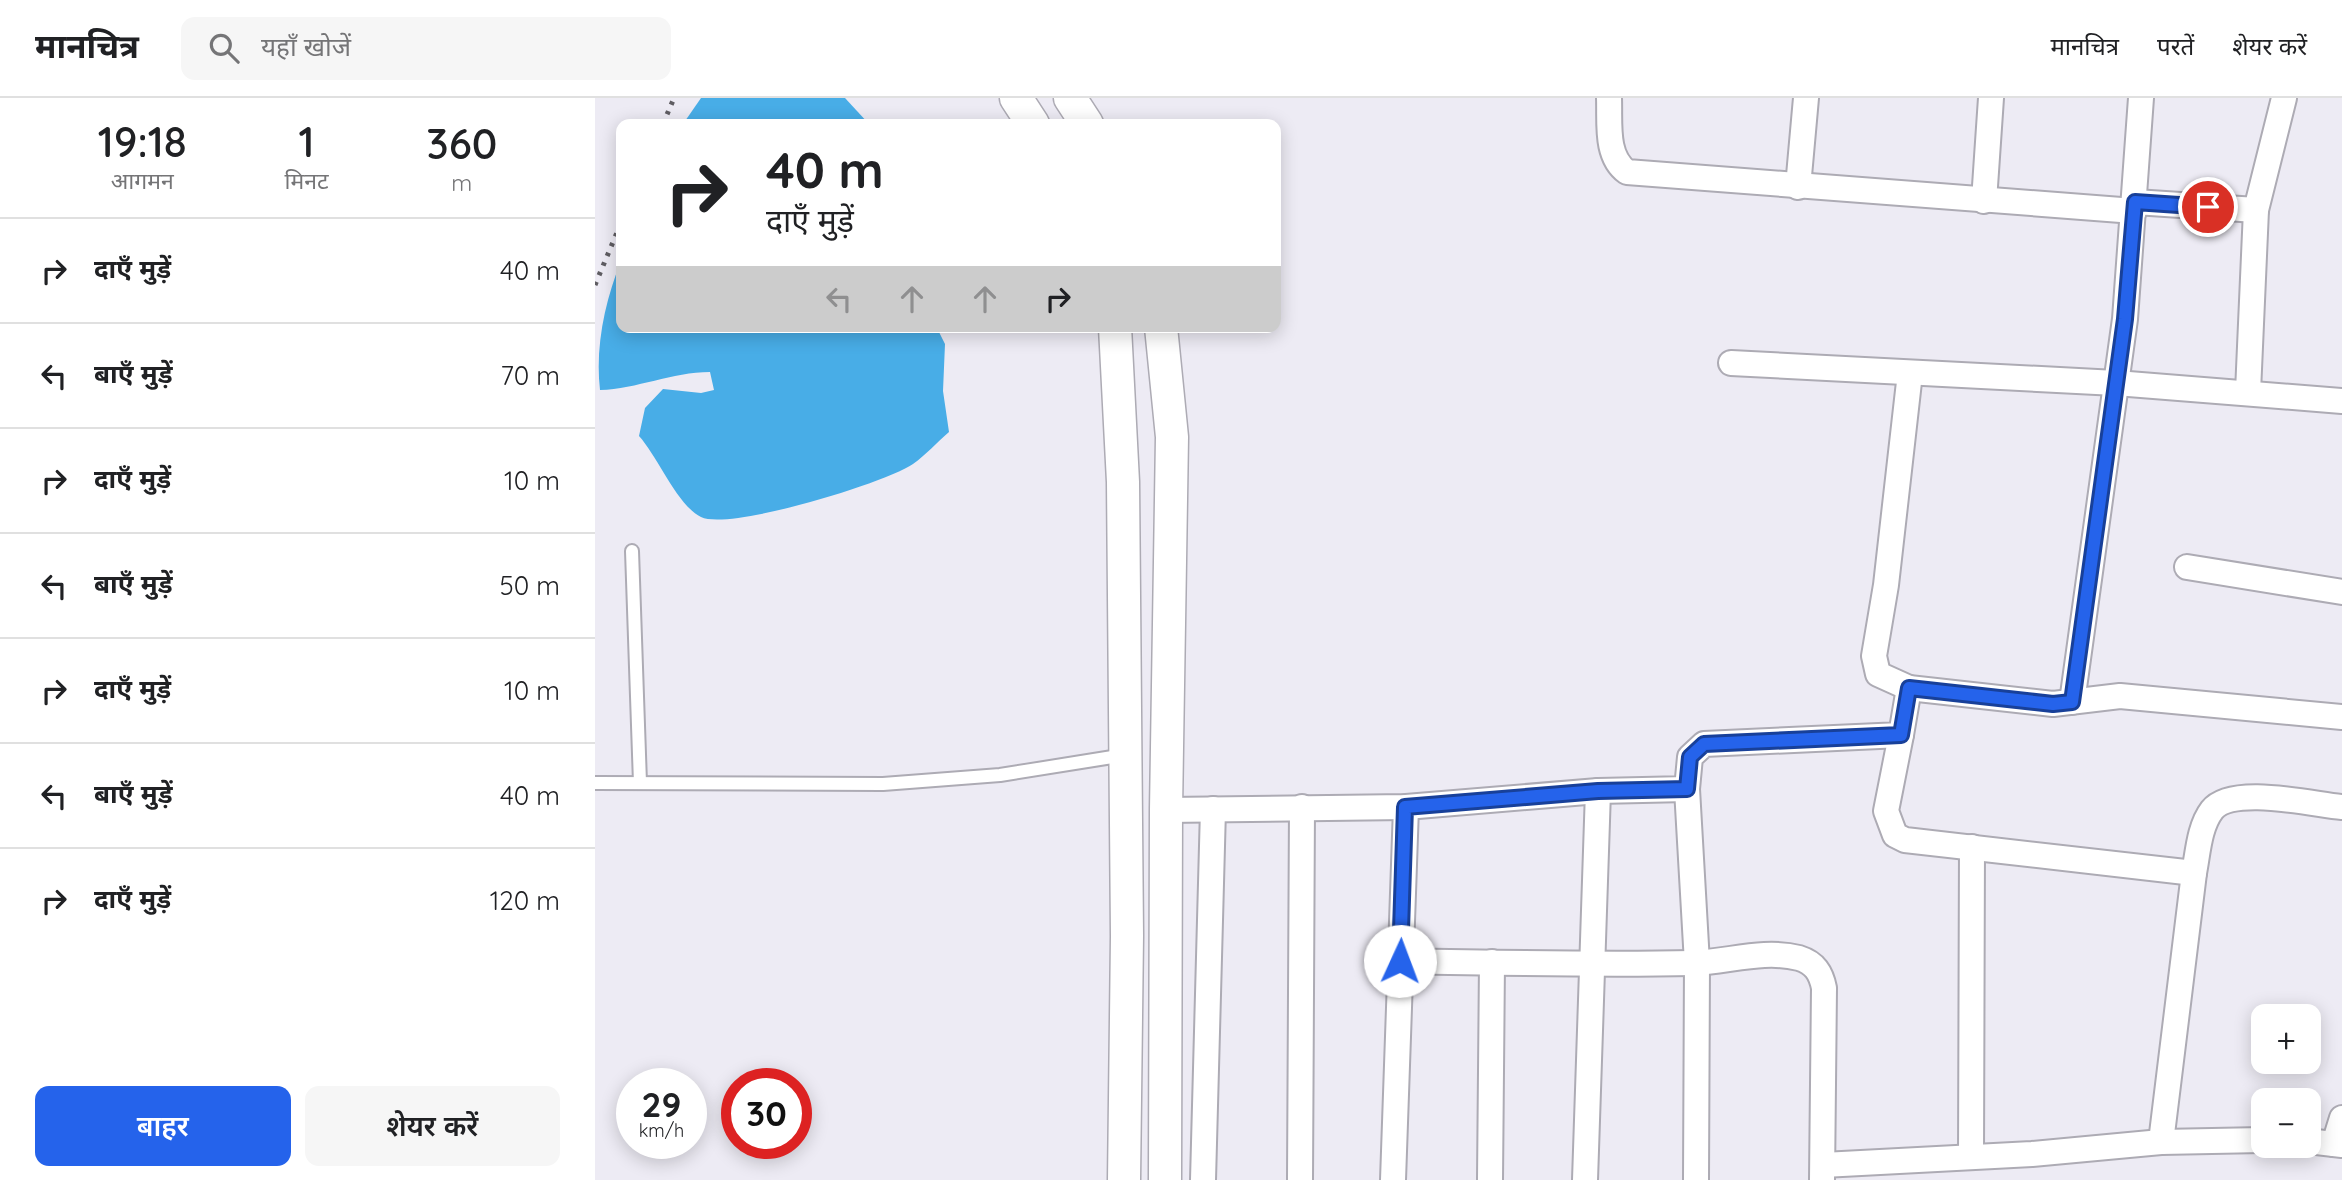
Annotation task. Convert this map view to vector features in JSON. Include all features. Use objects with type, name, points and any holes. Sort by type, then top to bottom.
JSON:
[{"type":"street","points":[[1016,98],[1030,119]]},
{"type":"street","points":[[1070,98],[1084,119]]},
{"type":"street","points":[[1609,98],[1614,156],[1619,166],[1627,172],[1984,201],[2256,210]]},
{"type":"street","points":[[1798,187],[1806,98]]},
{"type":"street","points":[[1984,201],[1991,98]]},
{"type":"street","points":[[2072,702],[2116,383],[2135,206],[2141,98]]},
{"type":"street","points":[[2248,392],[2256,210],[2284,98]]},
{"type":"street","points":[[1115,333],[1123,482],[1126,755],[1124,1180]]},
{"type":"street","points":[[1162,333],[1172,437],[1166,810],[1165,1180]]},
{"type":"street","points":[[1731,363],[2116,383],[2342,401]]},
{"type":"street","points":[[1910,373],[1886,585],[1874,656],[1878,674],[1909,688],[2053,704],[2120,696],[2342,717]]},
{"type":"street","points":[[2187,567],[2342,592]]},
{"type":"street","points":[[1909,688],[1886,811],[1895,835],[1905,840],[2194,873]]},
{"type":"street","points":[[1696,1180],[1697,963],[1687,789],[1690,757],[1704,744],[1901,735]]},
{"type":"street","points":[[1166,810],[1405,807],[1598,791],[1687,789]]},
{"type":"street","points":[[1584,1180],[1598,791]]},
{"type":"street","points":[[2161,1142],[2194,873],[2201,832],[2211,811],[2226,798],[2247,797],[2342,807]]},
{"type":"street","points":[[1300,1180],[1302,807]]},
{"type":"street","points":[[1393,1180],[1405,807]]},
{"type":"street","points":[[1203,1180],[1213,809]]},
{"type":"street","points":[[1971,1157],[1972,846]]},
{"type":"street","points":[[1400,961],[1591,964],[1697,963],[1757,956],[1800,958],[1814,965],[1822,975],[1823,1172],[2161,1142],[2251,1140]]},
{"type":"street","points":[[1490,1180],[1492,962]]},
{"type":"street","points":[[2338,1145],[2342,1118]]},
{"type":"lane","points":[[632,551],[640,783]]},
{"type":"lane","points":[[595,783],[883,784],[1000,775],[1126,755]]},
{"type":"water","points":[[701,98],[845,98],[864,119],[686,119]]},
{"type":"water","points":[[616,275],[616,333],[940,333],[945,344],[943,391],[949,432],[913,464],[841,493],[742,517],[717,520],[701,517],[692,511],[676,492],[639,436],[645,408],[663,389],[701,393],[714,390],[710,372],[600,390],[600,341]]},
{"type":"railway","points":[[665,119],[674,98]]},
{"type":"railway","points":[[595,285],[616,235]]},
{"type":"route","points":[[1400,961],[1405,807],[1598,791],[1687,789],[1690,757],[1704,744],[1901,735],[1909,688],[2053,704],[2072,702],[2125,319],[2135,202],[2208,207]]}]
